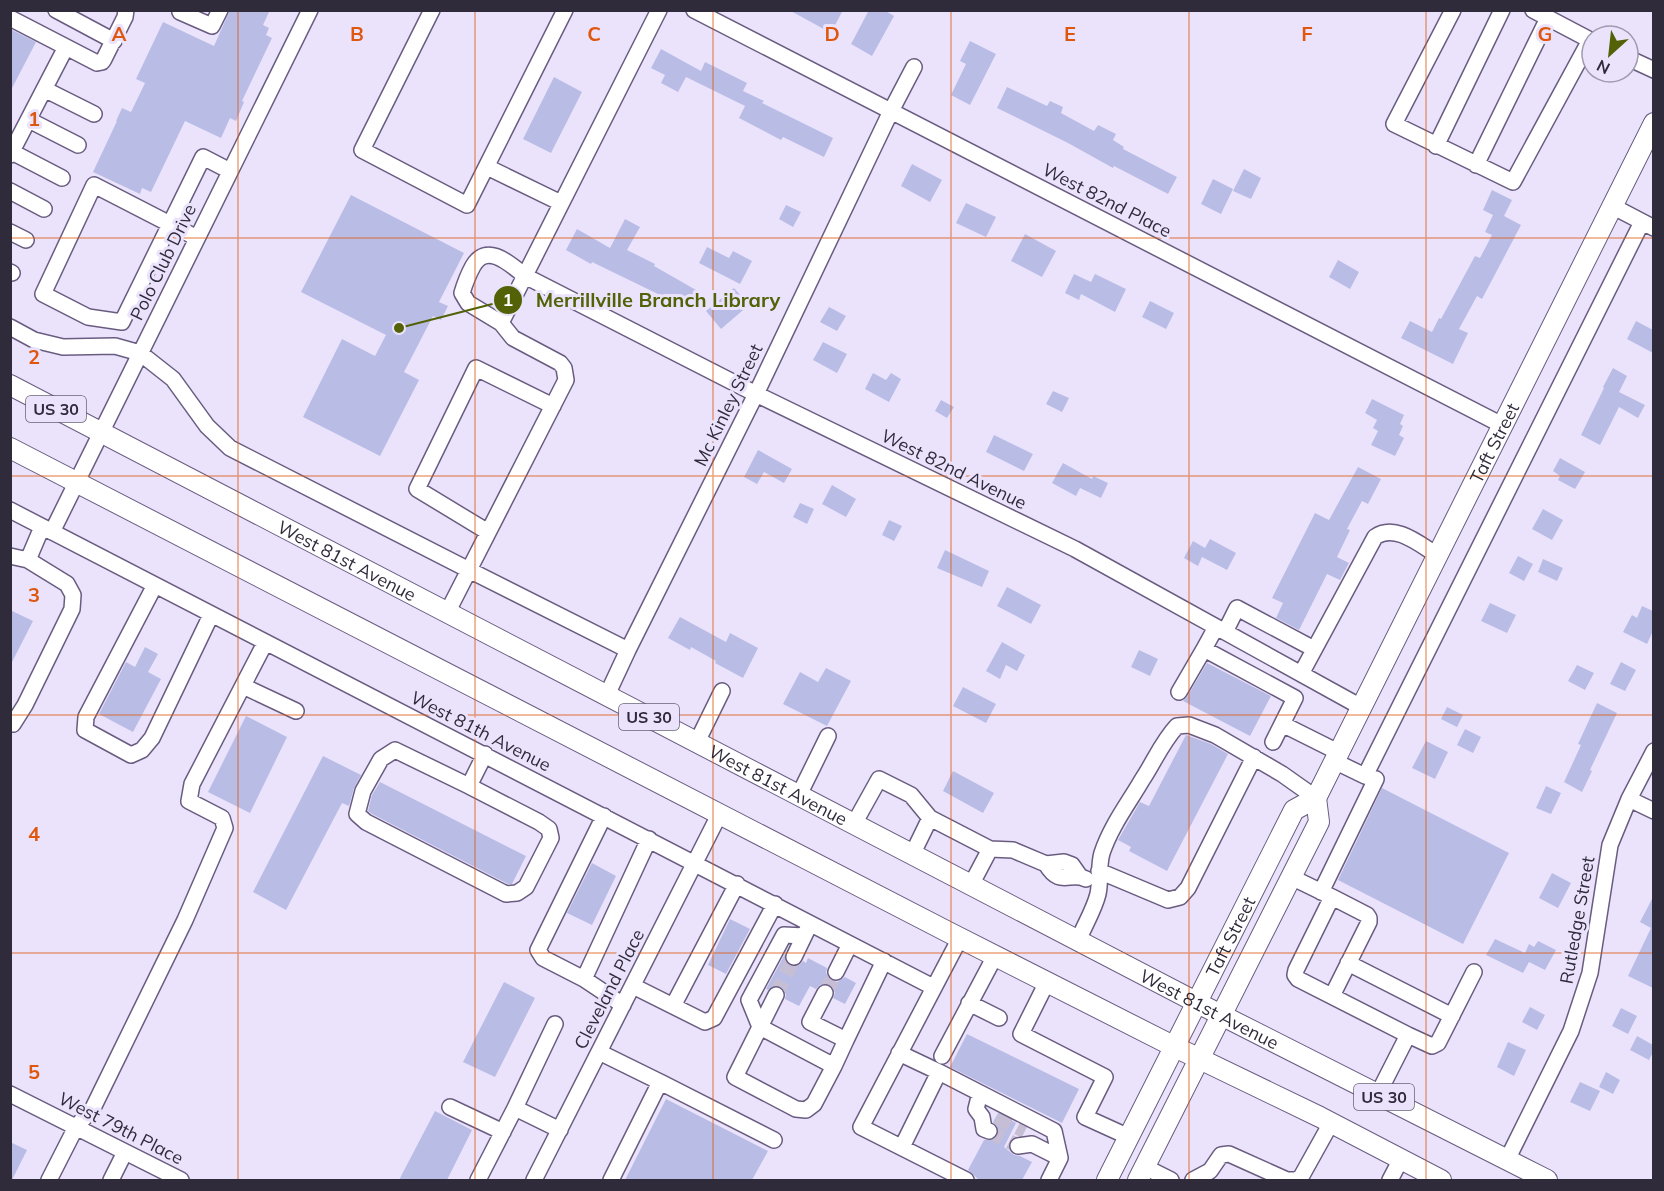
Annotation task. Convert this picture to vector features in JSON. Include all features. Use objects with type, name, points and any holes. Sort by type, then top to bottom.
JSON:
[{"type":"main road","name":"Taft Street","points":[[1142,1174],[1319,822],[1316,798],[1336,756],[1653,123]]},
{"type":"main road","name":"West 81st Avenue","points":[[10,385],[1197,1003],[1547,1180]]},
{"type":"main road","name":"US 30","points":[[10,448],[994,956],[1441,1180]]},
{"type":"main road","name":"Taft Street","points":[[1107,1180],[1294,810],[1316,798]]},
{"type":"street","points":[[56,10],[114,41]]},
{"type":"street","points":[[10,18],[97,63],[102,62],[114,41],[126,10]]},
{"type":"street","points":[[181,10],[212,26],[220,10]]},
{"type":"street","name":"Polo Club Drive","points":[[28,560],[76,483],[310,10]]},
{"type":"street","points":[[432,10],[362,150],[467,204],[565,10]]},
{"type":"street","points":[[501,323],[659,10]]},
{"type":"street","name":"West 82nd Place","points":[[694,10],[1502,425]]},
{"type":"street","points":[[1453,10],[1394,124],[1513,182],[1580,60]]},
{"type":"street","points":[[1436,146],[1502,10]]},
{"type":"street","points":[[1533,10],[1580,34]]},
{"type":"street","points":[[1476,165],[1548,18]]},
{"type":"street","points":[[62,178],[11,154],[66,47]]},
{"type":"street","name":"Mc Kinley Street","points":[[607,695],[914,67]]},
{"type":"street","points":[[44,89],[94,114]]},
{"type":"street","points":[[29,120],[78,144]]},
{"type":"street","points":[[197,238],[170,224],[94,185],[43,294],[88,316],[122,322],[170,224],[203,157],[230,171]]},
{"type":"street","points":[[487,166],[561,203]]},
{"type":"street","points":[[10,191],[45,209]]},
{"type":"street","points":[[1612,206],[1648,225]]},
{"type":"street","name":"Taft Street","points":[[1365,776],[1648,225]]},
{"type":"street","points":[[10,232],[26,240]]},
{"type":"street","points":[[447,613],[566,380],[564,368],[560,363],[513,338],[501,323],[468,303],[462,293],[465,281],[477,260],[482,256],[490,255],[504,260],[525,276]]},
{"type":"street","name":"West 82nd Avenue","points":[[525,276],[756,394],[1075,549],[1361,707]]},
{"type":"street","points":[[10,327],[34,340],[63,347],[114,346],[140,353],[173,379],[207,426],[230,448],[628,650]]},
{"type":"street","points":[[488,532],[417,489],[476,368],[553,406]]},
{"type":"street","name":"West 81th Avenue","points":[[10,510],[737,884],[775,904],[807,929],[850,944],[933,987]]},
{"type":"street","points":[[1301,674],[1375,537],[1381,532],[1393,532],[1405,536],[1437,555]]},
{"type":"street","points":[[10,556],[28,560],[67,584],[73,595],[72,609],[25,705],[11,726]]},
{"type":"street","points":[[155,585],[86,717],[85,730],[131,755],[142,750],[152,738],[211,615]]},
{"type":"street","points":[[1179,692],[1204,650],[1237,609],[1314,649]]},
{"type":"street","points":[[49,1180],[76,1127],[93,1108],[185,920],[225,828],[222,818],[189,801],[192,784],[265,643]]},
{"type":"street","points":[[1204,650],[1295,698],[1273,742]]},
{"type":"street","points":[[243,686],[296,711]]},
{"type":"street","points":[[698,742],[722,691]]},
{"type":"street","points":[[1282,724],[1365,776],[1376,779],[1296,970],[1295,975],[1298,979],[1432,1046],[1436,1045],[1474,972]]},
{"type":"street","points":[[1078,940],[1097,897],[1102,852],[1116,822],[1166,737],[1176,726],[1189,725],[1215,735],[1282,774],[1316,798]]},
{"type":"street","points":[[799,795],[828,736]]},
{"type":"street","points":[[395,750],[469,786],[549,829],[550,838],[526,886],[516,893],[506,894],[366,822],[357,813],[363,791],[381,759],[395,750]]},
{"type":"street","name":"Rutledge Street","points":[[1507,1160],[1571,1032],[1590,973],[1610,845],[1629,799],[1653,751]]},
{"type":"street","points":[[469,786],[485,754]]},
{"type":"street","points":[[854,824],[879,779],[911,795],[930,818],[990,849],[1013,850],[1046,864],[1050,871],[1064,879],[1079,875],[1099,878],[1168,900],[1180,897],[1188,888],[1251,756]]},
{"type":"street","points":[[1629,799],[1653,811]]},
{"type":"street","name":"Cleveland Place","points":[[534,1180],[719,814]]},
{"type":"street","points":[[604,816],[538,950],[543,958],[584,979],[623,1005]]},
{"type":"street","points":[[912,855],[930,818]]},
{"type":"street","points":[[584,979],[649,838]]},
{"type":"street","points":[[971,885],[990,849]]},
{"type":"street","points":[[1291,877],[1369,918],[1332,996]]},
{"type":"street","points":[[673,1006],[737,884]]},
{"type":"street","points":[[633,986],[705,1022],[714,1018],[775,904]]},
{"type":"street","points":[[794,957],[807,929]]},
{"type":"street","points":[[807,929],[784,935],[750,1000],[760,1027],[834,1066]]},
{"type":"street","points":[[960,938],[861,1126],[966,1180]]},
{"type":"street","points":[[836,972],[850,944]]},
{"type":"street","points":[[942,1056],[994,956]]},
{"type":"street","points":[[776,995],[735,1077],[796,1109],[806,1110],[814,1104],[834,1066],[884,961]]},
{"type":"street","points":[[1348,963],[1452,1016]]},
{"type":"street","points":[[1047,982],[1021,1034],[1105,1077],[1085,1118],[1129,1137]]},
{"type":"street","points":[[825,993],[810,1022],[846,1040]]},
{"type":"street","points":[[969,1003],[999,1018]]},
{"type":"street","points":[[478,1180],[555,1024]]},
{"type":"street","points":[[1378,1094],[1408,1035]]},
{"type":"street","points":[[599,1052],[774,1140]]},
{"type":"street","points":[[899,1053],[1054,1131],[1060,1158],[1049,1180]]},
{"type":"street","points":[[902,1147],[939,1072]]},
{"type":"street","points":[[611,1180],[660,1082]]},
{"type":"street","points":[[980,1093],[976,1109],[990,1122]]},
{"type":"street","name":"West 79th Place","points":[[10,1094],[181,1180]]},
{"type":"street","points":[[450,1107],[503,1132]]},
{"type":"street","points":[[515,1108],[560,1130]]},
{"type":"street","points":[[1193,1180],[1210,1171],[1221,1155],[1229,1154],[1287,1180],[1296,1180],[1301,1177],[1331,1123]]},
{"type":"street","points":[[1024,1140],[1060,1158]]},
{"type":"street","points":[[111,1180],[125,1152]]},
{"type":"street","points":[[1390,1180],[1401,1160]]},
{"type":"street","points":[[1142,1174],[1171,1180]]},
{"type":"building","points":[[230,10],[270,10],[263,25],[269,28],[266,35],[272,38],[242,101],[244,102],[236,121],[230,118],[221,138],[185,121],[151,192],[142,188],[140,194],[93,172],[122,108],[131,112],[145,83],[136,79],[163,22],[214,46]]},
{"type":"building","points":[[789,10],[843,10],[831,33]]},
{"type":"building","points":[[869,10],[884,10],[894,16],[872,56],[851,44]]},
{"type":"building","points":[[10,29],[36,42],[10,92]]},
{"type":"building","points":[[970,41],[996,54],[970,105],[951,95],[966,64],[960,61]]},
{"type":"building","points":[[661,49],[701,71],[705,62],[747,83],[743,91],[764,101],[762,103],[833,138],[824,157],[783,137],[781,140],[739,118],[745,106],[686,77],[678,92],[661,83],[665,75],[651,68]]},
{"type":"building","points":[[554,77],[582,92],[551,153],[523,139]]},
{"type":"building","points":[[1007,87],[1047,106],[1050,101],[1063,107],[1061,113],[1094,131],[1098,125],[1116,134],[1113,140],[1124,147],[1123,149],[1177,177],[1168,194],[997,108]]},
{"type":"building","points":[[912,164],[942,180],[930,202],[901,186]]},
{"type":"building","points":[[1244,169],[1261,178],[1251,199],[1233,191]]},
{"type":"building","points":[[1213,179],[1233,189],[1221,214],[1201,204]]},
{"type":"building","points":[[1492,190],[1512,200],[1504,216],[1521,225],[1482,299],[1477,296],[1459,329],[1468,333],[1453,364],[1401,338],[1410,321],[1432,332],[1475,256],[1480,258],[1492,235],[1485,232],[1493,215],[1483,210]]},
{"type":"building","points":[[351,195],[464,253],[439,302],[448,306],[441,320],[433,316],[404,372],[419,380],[380,456],[303,417],[342,339],[375,356],[386,335],[301,292]]},
{"type":"building","points":[[966,203],[996,217],[986,237],[956,223]]},
{"type":"building","points":[[786,205],[801,212],[793,227],[779,219]]},
{"type":"building","points":[[625,219],[640,227],[627,250],[655,264],[654,266],[696,290],[685,309],[566,250],[577,229],[610,248]]},
{"type":"building","points":[[1025,234],[1056,251],[1042,277],[1011,261]]},
{"type":"building","points":[[707,247],[729,258],[733,251],[752,261],[740,284],[699,263]]},
{"type":"building","points":[[1338,260],[1359,272],[1350,289],[1329,277]]},
{"type":"building","points":[[1074,274],[1091,282],[1095,274],[1126,289],[1115,312],[1081,294],[1079,300],[1065,293]]},
{"type":"building","points":[[734,288],[749,305],[721,329],[706,311]]},
{"type":"building","points":[[1150,301],[1174,313],[1166,329],[1142,317]]},
{"type":"building","points":[[829,307],[846,316],[837,331],[820,322]]},
{"type":"building","points":[[1636,321],[1653,330],[1653,353],[1627,339]]},
{"type":"building","points":[[823,342],[847,354],[837,373],[813,360]]},
{"type":"building","points":[[1613,368],[1627,376],[1619,392],[1645,405],[1638,418],[1619,407],[1600,445],[1581,435]]},
{"type":"building","points":[[873,373],[886,380],[891,373],[901,379],[889,402],[865,389]]},
{"type":"building","points":[[1053,391],[1069,398],[1062,412],[1046,404]]},
{"type":"building","points":[[1372,399],[1404,415],[1399,435],[1404,438],[1395,456],[1371,445],[1378,431],[1373,428],[1377,420],[1365,413]]},
{"type":"building","points":[[941,400],[954,407],[947,418],[935,411]]},
{"type":"building","points":[[994,435],[1033,454],[1024,471],[986,452]]},
{"type":"building","points":[[758,450],[792,469],[784,483],[764,472],[757,484],[744,477]]},
{"type":"building","points":[[1560,458],[1585,472],[1575,489],[1558,480],[1560,476],[1553,471]]},
{"type":"building","points":[[1063,463],[1092,479],[1093,476],[1108,483],[1101,498],[1080,488],[1076,496],[1052,483]]},
{"type":"building","points":[[1358,467],[1381,479],[1368,504],[1362,501],[1347,529],[1350,530],[1337,557],[1349,563],[1340,580],[1327,574],[1299,630],[1276,618],[1283,603],[1272,598],[1315,513],[1329,520]]},
{"type":"building","points":[[832,485],[856,499],[846,517],[822,504]]},
{"type":"building","points":[[800,503],[814,509],[807,524],[793,517]]},
{"type":"building","points":[[1543,509],[1563,520],[1552,540],[1532,529]]},
{"type":"building","points":[[889,520],[902,526],[894,541],[882,535]]},
{"type":"building","points":[[1210,539],[1236,553],[1227,570],[1202,557],[1198,566],[1184,558],[1193,541],[1205,548]]},
{"type":"building","points":[[945,550],[989,571],[982,587],[937,568]]},
{"type":"building","points":[[1518,556],[1533,564],[1524,581],[1509,573]]},
{"type":"building","points":[[1543,559],[1563,568],[1557,581],[1538,572]]},
{"type":"building","points":[[1007,587],[1041,605],[1031,624],[997,606]]},
{"type":"building","points":[[1490,603],[1516,615],[1507,633],[1481,621]]},
{"type":"building","points":[[1642,606],[1653,611],[1653,631],[1647,644],[1623,632],[1632,615],[1637,618]]},
{"type":"building","points":[[10,610],[33,621],[10,666]]},
{"type":"building","points":[[680,617],[726,642],[730,633],[758,648],[743,678],[691,647],[690,650],[668,638]]},
{"type":"building","points":[[1002,642],[1025,655],[1017,671],[1006,665],[1000,679],[986,671]]},
{"type":"building","points":[[145,647],[158,654],[148,672],[161,679],[133,732],[99,714],[126,662],[135,667]]},
{"type":"building","points":[[1139,650],[1158,659],[1150,676],[1131,667]]},
{"type":"building","points":[[1621,662],[1636,670],[1625,691],[1610,684]]},
{"type":"building","points":[[1207,663],[1271,696],[1250,736],[1183,701]]},
{"type":"building","points":[[1577,665],[1594,673],[1585,690],[1568,681]]},
{"type":"building","points":[[826,668],[851,681],[827,726],[783,704],[800,672],[818,682]]},
{"type":"building","points":[[963,687],[996,704],[986,723],[953,706]]},
{"type":"building","points":[[1597,703],[1617,713],[1582,792],[1564,782]]},
{"type":"building","points":[[1447,707],[1463,715],[1457,727],[1441,719]]},
{"type":"building","points":[[246,716],[287,737],[250,813],[208,792]]},
{"type":"building","points":[[1465,729],[1481,737],[1473,753],[1457,745]]},
{"type":"building","points":[[1186,735],[1211,744],[1228,754],[1167,871],[1129,851],[1131,847],[1118,840],[1140,802],[1149,806]]},
{"type":"building","points":[[1426,741],[1448,752],[1435,779],[1412,768]]},
{"type":"building","points":[[323,756],[361,775],[354,788],[349,806],[342,803],[286,910],[253,892]]},
{"type":"building","points":[[953,771],[994,793],[983,813],[943,791]]},
{"type":"building","points":[[380,782],[526,856],[512,884],[508,884],[368,811],[372,795]]},
{"type":"building","points":[[1546,786],[1561,793],[1551,814],[1536,808]]},
{"type":"building","points":[[1382,788],[1509,853],[1463,944],[1338,880]]},
{"type":"building","points":[[592,863],[616,876],[592,925],[567,913]]},
{"type":"building","points":[[1552,873],[1571,883],[1558,908],[1539,898]]},
{"type":"building","points":[[1653,897],[1653,988],[1628,976],[1651,928],[1640,922]]},
{"type":"building","points":[[730,919],[750,929],[726,974],[708,965]]},
{"type":"building","points":[[1495,939],[1525,953],[1529,944],[1534,947],[1538,941],[1556,950],[1545,970],[1529,962],[1523,973],[1486,955]]},
{"type":"building","points":[[785,954],[786,962],[790,966],[799,965],[803,961],[806,963],[808,958],[827,968],[826,973],[831,980],[837,982],[845,977],[856,983],[845,1004],[833,998],[835,993],[833,988],[825,983],[816,989],[810,986],[799,1006],[785,999],[786,994],[781,987],[775,985],[766,989]]},
{"type":"building","points":[[504,982],[535,998],[495,1077],[463,1062]]},
{"type":"building","points":[[1530,1007],[1545,1015],[1537,1030],[1522,1022]]},
{"type":"building","points":[[1621,1008],[1637,1016],[1628,1034],[1612,1026]]},
{"type":"building","points":[[967,1034],[1079,1089],[1062,1123],[950,1067]]},
{"type":"building","points":[[1637,1036],[1653,1045],[1653,1052],[1649,1060],[1630,1050]]},
{"type":"building","points":[[1508,1042],[1526,1050],[1514,1076],[1497,1067]]},
{"type":"building","points":[[1606,1072],[1620,1080],[1613,1094],[1599,1087]]},
{"type":"building","points":[[1580,1082],[1600,1091],[1590,1111],[1570,1102]]},
{"type":"building","points":[[666,1099],[768,1151],[752,1180],[625,1180]]},
{"type":"building","points":[[435,1111],[472,1130],[447,1180],[399,1180]]},
{"type":"building","points":[[998,1113],[1016,1123],[1004,1147],[1014,1155],[1032,1162],[1022,1180],[979,1180],[968,1170],[984,1140],[991,1140],[998,1135],[998,1129],[993,1122]]},
{"type":"building","points":[[10,1142],[27,1150],[12,1180],[10,1180]]},
{"type":"tunnel","points":[[776,995],[794,957]]},
{"type":"tunnel","points":[[825,993],[836,972]]},
{"type":"tunnel","points":[[997,1117],[1025,1131]]},
{"type":"tunnel","points":[[989,1131],[1018,1146]]},
{"type":"place","name":"Merrillville Branch Library","points":[[399,328]]}]
